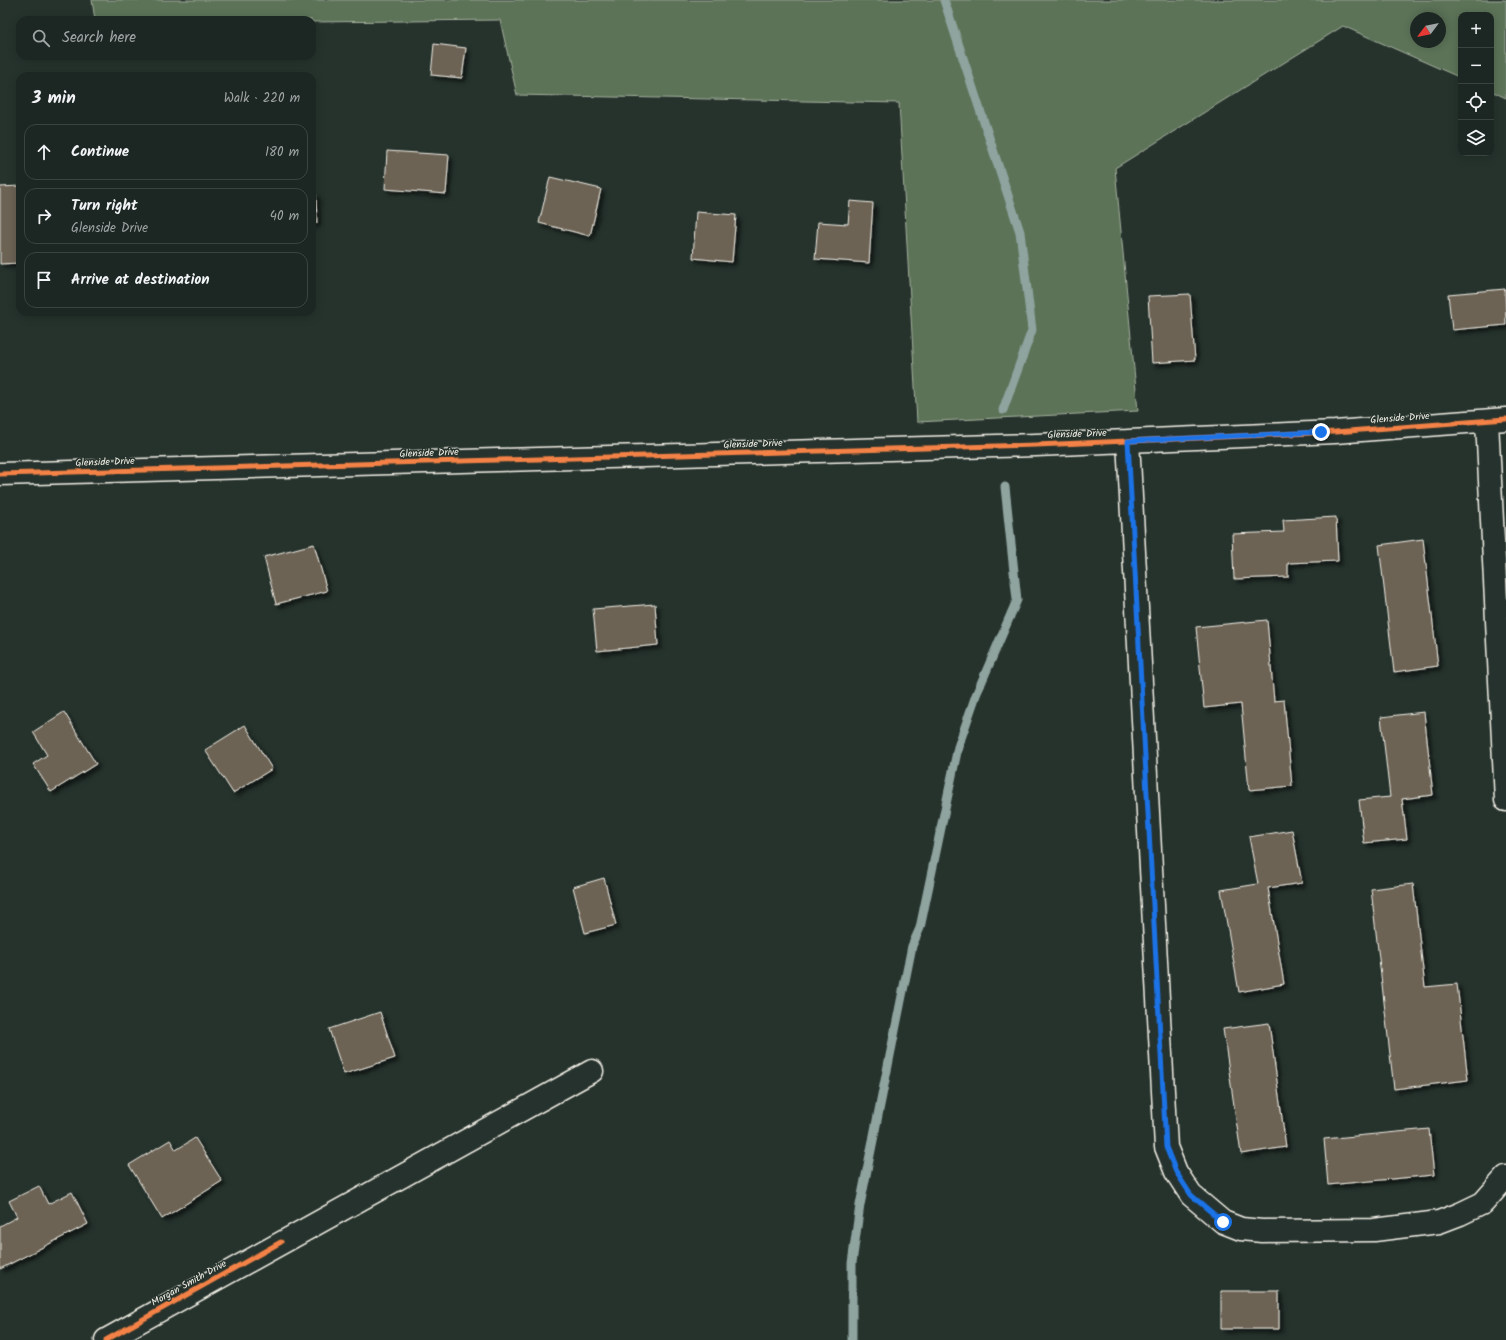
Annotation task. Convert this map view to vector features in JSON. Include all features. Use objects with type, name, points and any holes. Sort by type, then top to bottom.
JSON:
[{"type":"street","name":"Glenside Drive","points":[[0,474],[906,449],[1128,441],[1321,432],[1497,420]]},
{"type":"street","points":[[1497,420],[1506,800]]},
{"type":"street","points":[[1128,441],[1166,1147],[1176,1172],[1191,1195],[1223,1222],[1241,1229],[1262,1231],[1374,1230],[1439,1222],[1483,1203],[1506,1177]]},
{"type":"street","name":"Morgan Smith Drive","points":[[106,1340],[592,1071]]},
{"type":"green space","points":[[92,0],[1506,0],[1506,98],[1494,92],[1494,12],[1458,12],[1458,77],[1343,26],[1115,168],[1138,411],[917,422],[899,103],[517,95],[500,20],[316,22],[316,16],[94,16]]},
{"type":"building","points":[[434,44],[466,48],[462,78],[431,75]]},
{"type":"building","points":[[387,151],[449,155],[446,194],[385,189]]},
{"type":"building","points":[[550,177],[601,189],[590,236],[539,223]]},
{"type":"building","points":[[16,186],[16,263],[0,264],[0,187]]},
{"type":"building","points":[[316,194],[317,223],[316,223]]},
{"type":"building","points":[[850,201],[873,203],[869,263],[815,259],[818,222],[848,224]]},
{"type":"building","points":[[696,212],[736,215],[732,262],[693,258]]},
{"type":"building","points":[[1505,289],[1506,325],[1452,330],[1448,294]]},
{"type":"building","points":[[1190,294],[1195,360],[1152,363],[1148,296]]},
{"type":"building","points":[[1336,517],[1338,561],[1288,563],[1288,577],[1234,579],[1232,534],[1284,532],[1283,520]]},
{"type":"building","points":[[1423,539],[1438,666],[1394,672],[1379,545]]},
{"type":"building","points":[[314,544],[327,591],[276,604],[264,557]]},
{"type":"building","points":[[655,604],[658,645],[597,651],[593,609]]},
{"type":"building","points":[[1267,620],[1274,701],[1284,700],[1292,786],[1249,790],[1241,704],[1204,708],[1196,627]]},
{"type":"building","points":[[64,712],[96,764],[51,792],[33,764],[47,755],[33,732]]},
{"type":"building","points":[[1424,712],[1433,795],[1402,799],[1407,839],[1364,843],[1359,800],[1390,797],[1381,717]]},
{"type":"building","points":[[245,725],[272,769],[233,793],[205,750]]},
{"type":"building","points":[[1292,830],[1302,883],[1268,888],[1284,984],[1239,992],[1221,890],[1258,884],[1249,837]]},
{"type":"building","points":[[604,878],[616,925],[585,933],[573,887]]},
{"type":"building","points":[[1413,884],[1425,987],[1457,984],[1468,1080],[1394,1089],[1371,889]]},
{"type":"building","points":[[380,1012],[395,1058],[344,1074],[329,1029]]},
{"type":"building","points":[[1269,1023],[1286,1147],[1241,1154],[1223,1029]]},
{"type":"building","points":[[1429,1129],[1434,1175],[1328,1185],[1324,1139]]},
{"type":"building","points":[[195,1138],[222,1181],[162,1219],[129,1165],[170,1140],[176,1150]]},
{"type":"building","points":[[39,1186],[48,1204],[72,1192],[88,1224],[0,1269],[0,1226],[17,1217],[9,1201]]},
{"type":"building","points":[[1221,1291],[1279,1291],[1279,1329],[1221,1329]]},
{"type":"waterway","points":[[944,0],[1020,232],[1032,330],[1003,410]]},
{"type":"waterway","points":[[852,1340],[852,1263],[860,1205],[912,946],[920,928],[958,747],[976,695],[1017,600],[1005,487]]},
{"type":"cycle path","points":[[0,474],[1036,445],[1335,432],[1506,419]]},
{"type":"cycle path","points":[[106,1340],[281,1242]]},
{"type":"route","points":[[1223,1222],[1191,1195],[1176,1172],[1166,1147],[1128,441],[1321,432]]}]
